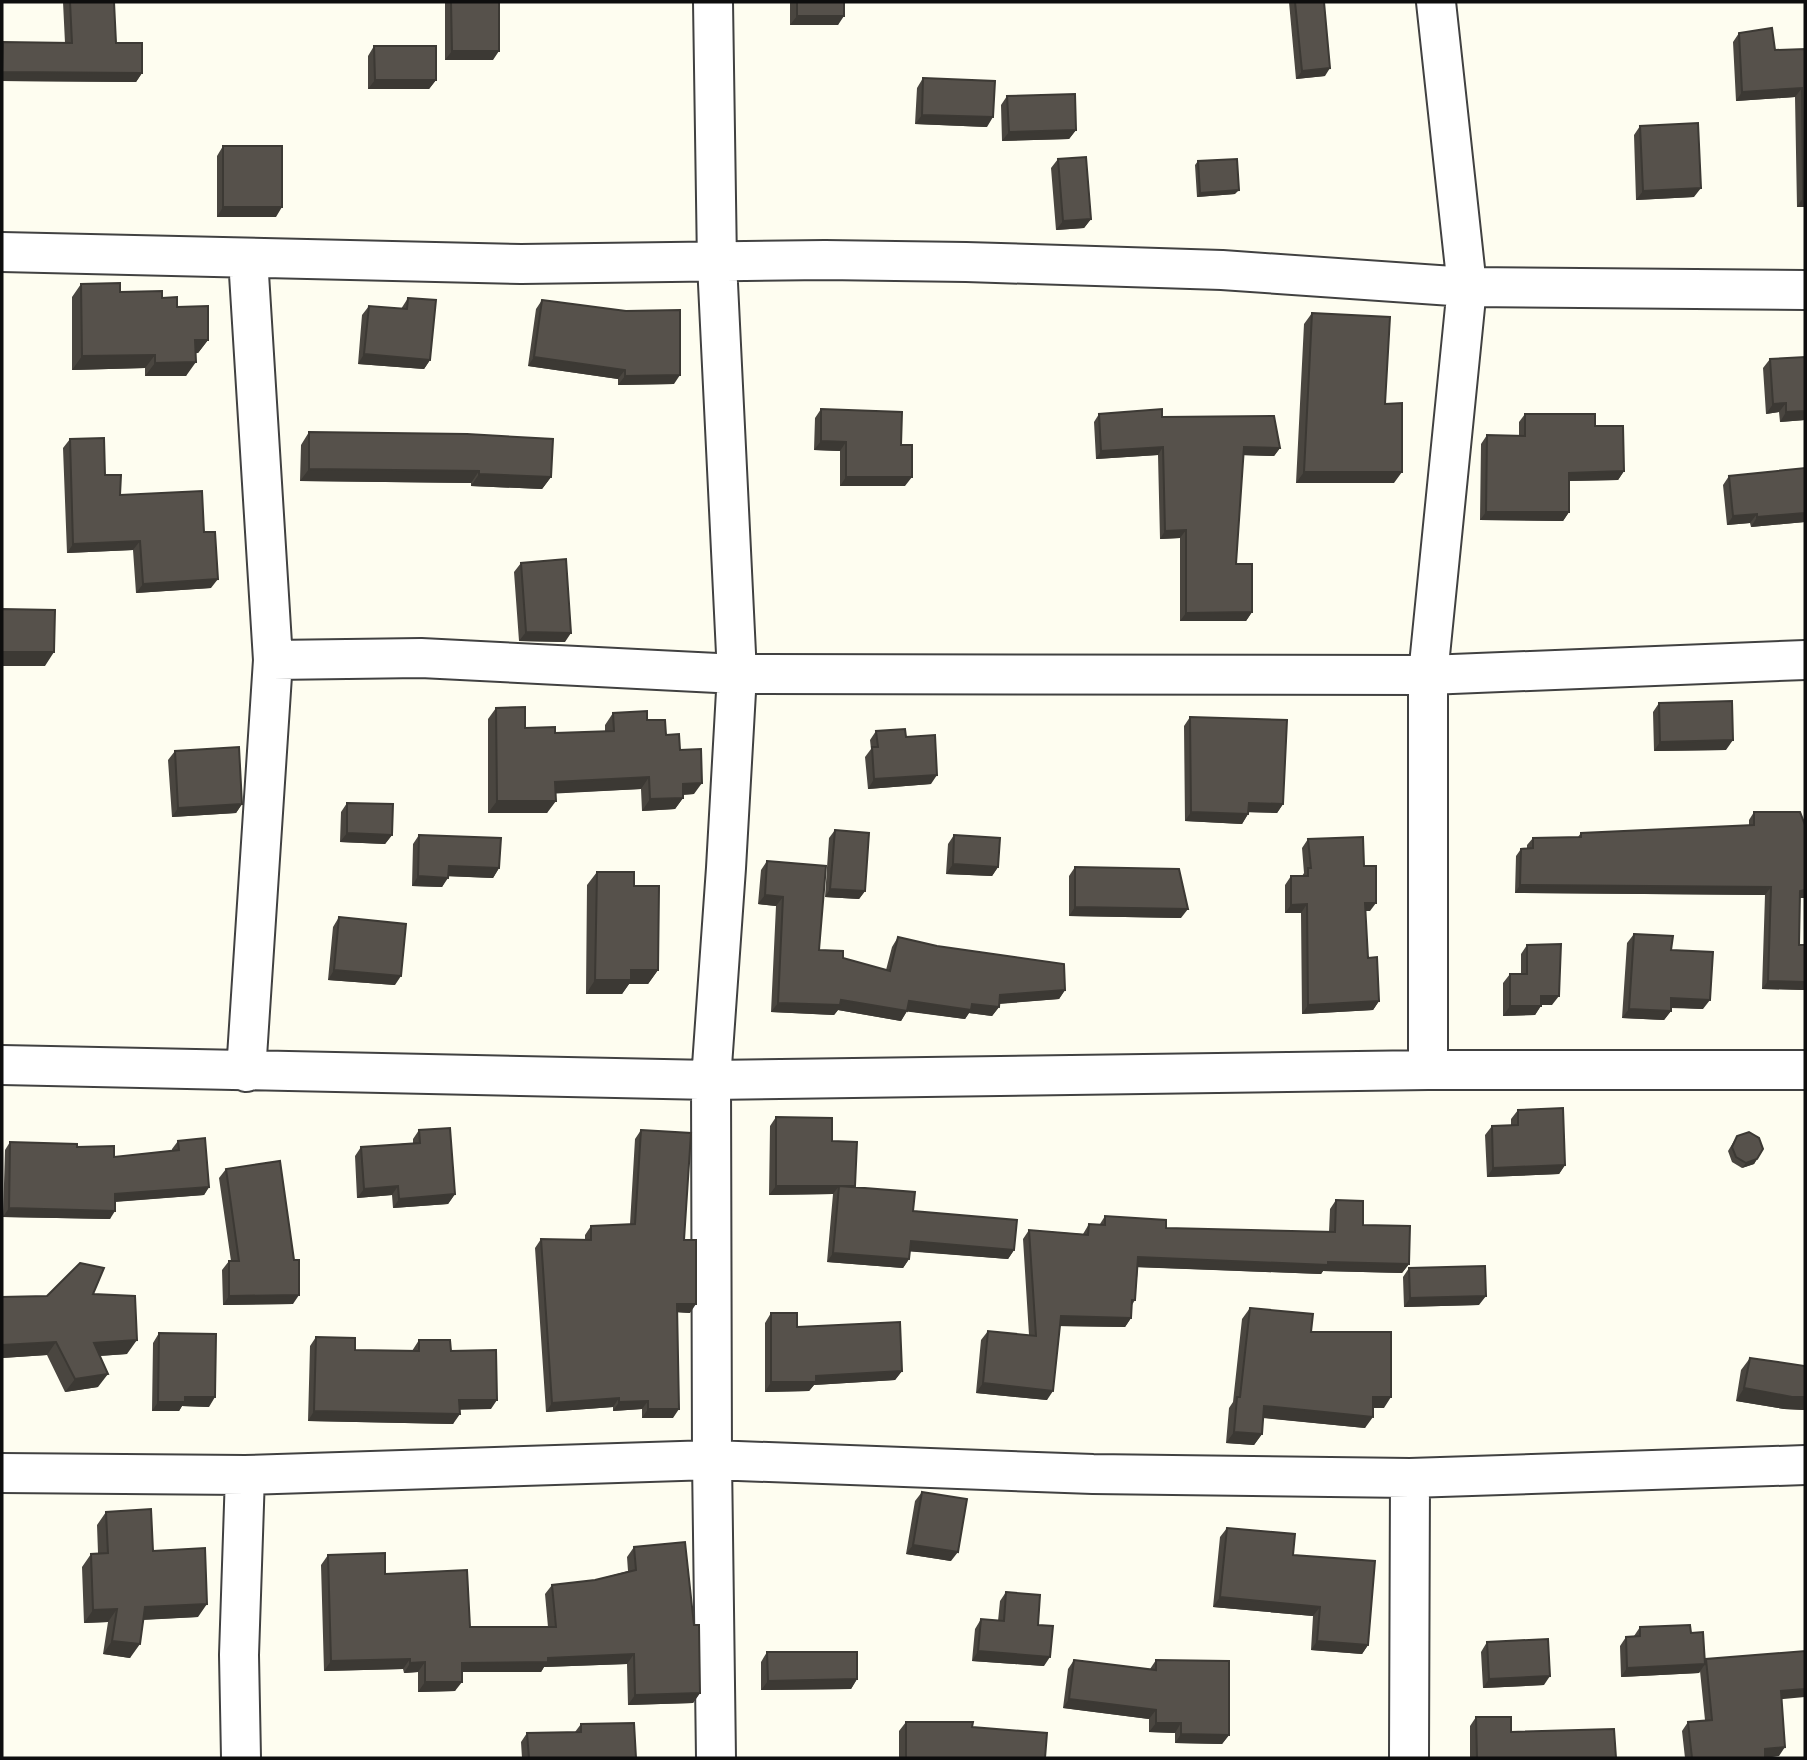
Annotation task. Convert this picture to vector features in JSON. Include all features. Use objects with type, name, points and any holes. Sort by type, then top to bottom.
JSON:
[{"type":"street","points":[[713,2],[717,263],[737,674],[711,1080],[716,1758]]},
{"type":"street","points":[[1428,1070],[1428,675],[1467,287],[1436,2]]},
{"type":"street","points":[[2,252],[520,264],[941,261],[1168,268],[1467,287],[1805,290]]},
{"type":"street","points":[[246,1072],[273,660],[248,258]]},
{"type":"street","points":[[273,660],[421,658],[737,674],[1428,675],[1805,660]]},
{"type":"street","points":[[2,1065],[711,1080],[1428,1070],[1805,1070]]},
{"type":"street","points":[[2,1473],[245,1475],[712,1460],[1093,1474],[1410,1478],[1805,1465]]},
{"type":"street","points":[[241,1758],[239,1654],[245,1475]]},
{"type":"street","points":[[1409,1758],[1410,1478]]},
{"type":"building","points":[[70,2],[114,2],[116,43],[142,43],[142,73],[2,72],[3,42],[72,43]]},
{"type":"building","points":[[451,2],[499,2],[499,51],[452,51]]},
{"type":"building","points":[[797,2],[844,2],[844,16],[797,16]]},
{"type":"building","points":[[1295,2],[1324,2],[1330,68],[1302,71]]},
{"type":"building","points":[[1772,28],[1775,50],[1805,49],[1805,198],[1802,88],[1742,92],[1739,33]]},
{"type":"building","points":[[374,46],[436,46],[436,80],[375,80]]},
{"type":"building","points":[[923,78],[995,81],[993,117],[922,115]]},
{"type":"building","points":[[1075,94],[1076,130],[1009,132],[1007,96]]},
{"type":"building","points":[[1698,123],[1701,188],[1643,191],[1640,126]]},
{"type":"building","points":[[223,146],[282,146],[282,207],[223,207]]},
{"type":"building","points":[[1086,157],[1091,219],[1063,221],[1058,159]]},
{"type":"building","points":[[1237,159],[1239,190],[1200,193],[1198,161]]},
{"type":"building","points":[[120,283],[120,292],[162,291],[162,298],[177,297],[177,307],[208,306],[208,340],[195,340],[196,362],[155,363],[155,355],[82,356],[81,284]]},
{"type":"building","points":[[408,298],[436,300],[430,360],[364,354],[369,306],[407,309]]},
{"type":"building","points":[[542,300],[626,311],[680,310],[680,375],[625,376],[625,370],[534,357]]},
{"type":"building","points":[[1312,313],[1390,317],[1385,404],[1402,403],[1402,472],[1304,472]]},
{"type":"building","points":[[1805,357],[1805,411],[1786,412],[1786,403],[1773,404],[1770,359]]},
{"type":"building","points":[[821,409],[902,412],[901,445],[912,445],[912,477],[846,477],[846,442],[821,441]]},
{"type":"building","points":[[1162,409],[1162,417],[1274,416],[1280,448],[1244,447],[1236,564],[1252,564],[1252,612],[1186,613],[1186,530],[1165,531],[1163,447],[1101,451],[1099,414]]},
{"type":"building","points":[[1525,414],[1595,414],[1595,426],[1623,426],[1624,471],[1569,473],[1569,512],[1486,512],[1487,435],[1525,436]]},
{"type":"building","points":[[309,432],[467,434],[553,439],[551,477],[479,474],[479,471],[309,469]]},
{"type":"building","points":[[104,438],[105,475],[121,475],[120,495],[202,491],[204,532],[215,532],[218,579],[143,584],[140,541],[73,544],[70,439]]},
{"type":"building","points":[[1805,468],[1805,513],[1733,516],[1729,476]]},
{"type":"building","points":[[566,559],[571,633],[526,632],[521,563]]},
{"type":"building","points":[[2,609],[55,610],[54,652],[2,652]]},
{"type":"building","points":[[1732,701],[1733,740],[1660,742],[1659,703]]},
{"type":"building","points":[[525,707],[525,728],[555,727],[555,733],[614,731],[613,713],[647,711],[647,720],[665,720],[666,735],[679,734],[680,750],[701,749],[702,783],[683,784],[683,798],[650,799],[649,777],[555,782],[556,801],[497,801],[496,708]]},
{"type":"building","points":[[1190,717],[1287,720],[1283,804],[1249,803],[1248,814],[1191,812]]},
{"type":"building","points":[[905,729],[906,737],[935,735],[937,775],[874,779],[872,747],[878,747],[876,731]]},
{"type":"building","points":[[239,747],[242,804],[178,808],[175,751]]},
{"type":"building","points":[[347,803],[393,804],[392,835],[347,833]]},
{"type":"building","points":[[1754,812],[1800,812],[1805,825],[1805,890],[1800,891],[1799,945],[1805,945],[1805,982],[1768,981],[1771,887],[1520,885],[1521,849],[1533,848],[1533,838],[1581,837],[1581,833],[1754,825]]},
{"type":"building","points":[[835,830],[869,833],[865,891],[830,889]]},
{"type":"building","points":[[419,835],[501,838],[499,868],[449,866],[448,878],[418,876]]},
{"type":"building","points":[[954,835],[1000,838],[998,867],[953,864]]},
{"type":"building","points":[[1363,837],[1364,866],[1376,866],[1376,903],[1365,903],[1368,958],[1377,957],[1379,1001],[1308,1005],[1307,904],[1291,905],[1291,876],[1308,876],[1308,868],[1311,868],[1308,839]]},
{"type":"building","points":[[767,861],[826,866],[819,950],[843,951],[843,958],[890,971],[898,937],[937,946],[1064,964],[1065,990],[1000,995],[999,1007],[972,1004],[971,1010],[909,1001],[907,1011],[841,1000],[840,1005],[778,1003],[783,897],[765,895]]},
{"type":"building","points":[[1075,867],[1179,869],[1188,909],[1075,907]]},
{"type":"building","points":[[597,872],[634,872],[634,886],[659,886],[658,970],[631,970],[631,980],[595,980]]},
{"type":"building","points":[[339,917],[406,924],[401,976],[334,970]]},
{"type":"building","points":[[1634,934],[1673,936],[1671,950],[1713,952],[1710,1000],[1671,998],[1671,1011],[1629,1009]]},
{"type":"building","points":[[1561,944],[1559,996],[1541,996],[1541,1006],[1510,1006],[1510,974],[1527,974],[1527,945]]},
{"type":"building","points":[[1563,1108],[1565,1165],[1493,1168],[1492,1126],[1518,1125],[1518,1110]]},
{"type":"building","points":[[776,1117],[832,1118],[832,1141],[857,1142],[855,1186],[776,1186]]},
{"type":"building","points":[[450,1128],[455,1194],[399,1199],[398,1186],[364,1189],[361,1147],[420,1143],[419,1130]]},
{"type":"building","points":[[641,1130],[691,1133],[684,1240],[696,1240],[696,1304],[677,1304],[679,1409],[648,1409],[648,1401],[619,1402],[619,1398],[552,1403],[541,1239],[591,1240],[591,1226],[635,1224]]},
{"type":"building","points":[[1749,1132],[1759,1138],[1763,1149],[1757,1159],[1746,1163],[1736,1157],[1732,1147],[1737,1136]]},
{"type":"building","points":[[205,1138],[209,1187],[115,1194],[115,1211],[9,1208],[10,1142],[77,1144],[77,1147],[114,1146],[114,1157],[179,1150],[178,1141]]},
{"type":"building","points":[[280,1161],[294,1260],[299,1260],[299,1295],[229,1296],[229,1261],[239,1261],[226,1169]]},
{"type":"building","points":[[839,1186],[915,1192],[913,1211],[1017,1220],[1014,1250],[911,1241],[909,1259],[833,1253]]},
{"type":"building","points":[[1336,1200],[1363,1201],[1363,1225],[1410,1226],[1409,1264],[1328,1262],[1328,1265],[1138,1257],[1131,1318],[1061,1316],[1053,1391],[983,1383],[988,1331],[1036,1336],[1029,1230],[1088,1235],[1089,1224],[1105,1225],[1105,1216],[1166,1220],[1166,1228],[1335,1232]]},
{"type":"building","points":[[80,1263],[104,1268],[93,1294],[135,1296],[137,1340],[94,1343],[108,1374],[75,1379],[56,1342],[2,1345],[2,1297],[47,1296]]},
{"type":"building","points":[[1485,1266],[1486,1296],[1410,1298],[1409,1268]]},
{"type":"building","points":[[1250,1308],[1313,1314],[1311,1332],[1391,1332],[1391,1397],[1373,1397],[1373,1417],[1264,1406],[1262,1434],[1234,1432]]},
{"type":"building","points":[[771,1313],[797,1313],[797,1327],[900,1322],[902,1371],[816,1376],[816,1382],[771,1382]]},
{"type":"building","points":[[159,1333],[216,1334],[215,1397],[185,1397],[185,1402],[158,1402]]},
{"type":"building","points":[[316,1337],[355,1338],[355,1350],[419,1351],[419,1340],[450,1340],[451,1351],[496,1350],[497,1400],[459,1400],[460,1414],[314,1411]]},
{"type":"building","points":[[1750,1358],[1805,1366],[1805,1397],[1744,1388]]},
{"type":"building","points":[[922,1492],[967,1499],[958,1552],[913,1545]]},
{"type":"building","points":[[151,1509],[153,1551],[205,1548],[207,1604],[145,1607],[140,1644],[112,1641],[117,1609],[93,1610],[91,1554],[108,1553],[106,1512]]},
{"type":"building","points":[[1227,1528],[1295,1534],[1293,1555],[1375,1561],[1368,1645],[1317,1641],[1320,1607],[1220,1597]]},
{"type":"building","points":[[685,1542],[694,1625],[699,1625],[700,1693],[635,1695],[634,1654],[548,1658],[548,1662],[462,1663],[462,1682],[425,1682],[425,1662],[410,1663],[410,1659],[331,1661],[328,1555],[385,1553],[385,1574],[467,1570],[470,1627],[556,1627],[552,1585],[595,1580],[636,1570],[634,1547]]},
{"type":"building","points":[[1006,1592],[1040,1595],[1038,1625],[1053,1626],[1050,1657],[978,1651],[981,1619],[1004,1621]]},
{"type":"building","points":[[1690,1625],[1691,1633],[1703,1632],[1705,1664],[1627,1668],[1626,1637],[1640,1636],[1640,1627]]},
{"type":"building","points":[[1548,1639],[1550,1676],[1489,1679],[1487,1642]]},
{"type":"building","points":[[1805,1651],[1805,1689],[1781,1691],[1785,1747],[1765,1749],[1765,1758],[1692,1758],[1688,1722],[1712,1720],[1706,1659]]},
{"type":"building","points":[[767,1652],[857,1652],[857,1679],[768,1681]]},
{"type":"building","points":[[1074,1660],[1156,1670],[1156,1660],[1229,1661],[1229,1735],[1181,1734],[1181,1723],[1156,1723],[1156,1710],[1069,1699]]},
{"type":"building","points":[[1476,1717],[1511,1717],[1511,1732],[1614,1729],[1616,1758],[1477,1758]]},
{"type":"building","points":[[906,1722],[973,1722],[972,1727],[1047,1733],[1045,1758],[906,1758]]},
{"type":"building","points":[[634,1723],[636,1758],[529,1758],[527,1733],[581,1732],[581,1724]]}]
